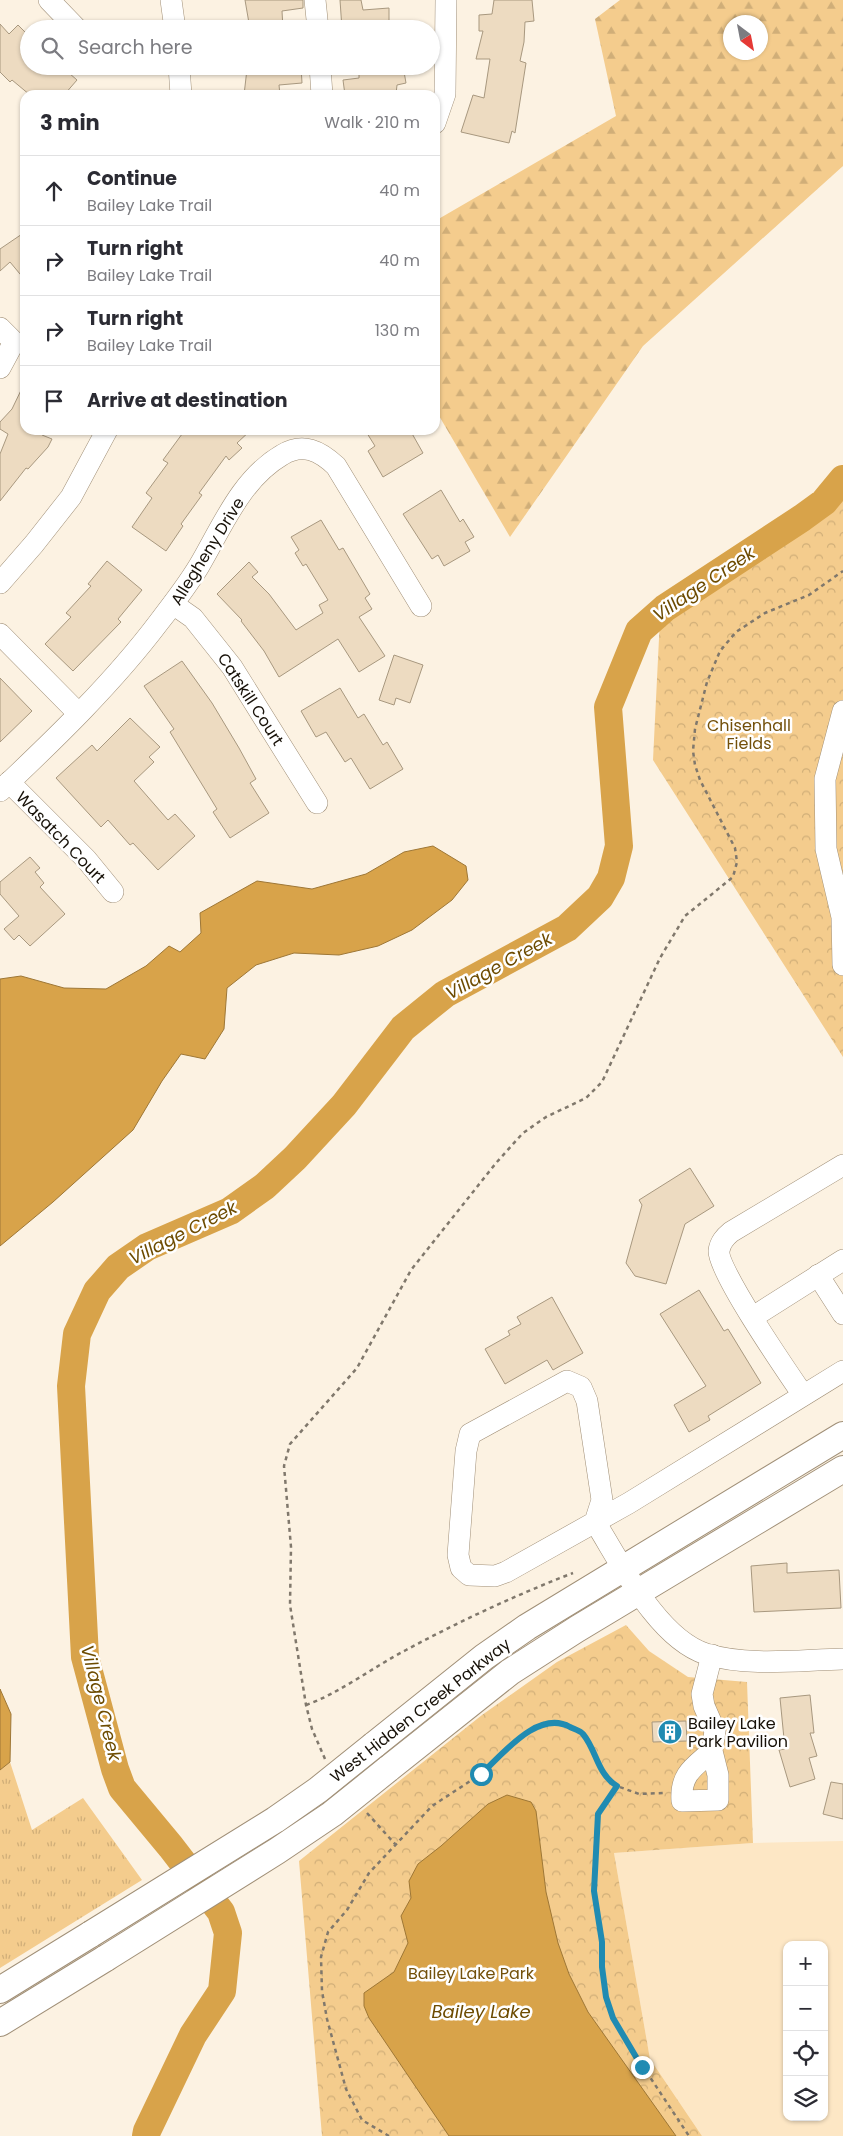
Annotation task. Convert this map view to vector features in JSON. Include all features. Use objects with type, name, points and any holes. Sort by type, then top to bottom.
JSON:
[{"type":"main road","name":"West Hidden Creek Parkway","points":[[0,1990],[275,1820],[318,1790],[484,1657],[527,1627],[843,1435]]},
{"type":"main road","name":"West Hidden Creek Parkway","points":[[0,2023],[278,1851],[332,1814],[510,1672],[843,1469]]},
{"type":"street","points":[[49,0],[68,20]]},
{"type":"street","points":[[171,0],[174,20]]},
{"type":"street","points":[[315,0],[317,20]]},
{"type":"street","points":[[440,108],[445,94],[446,0]]},
{"type":"street","points":[[180,75],[181,90]]},
{"type":"street","points":[[321,75],[322,90]]},
{"type":"street","points":[[0,368],[7,335]]},
{"type":"street","points":[[0,583],[71,497],[104,435]]},
{"type":"street","name":"Allegheny Drive","points":[[4,786],[119,672],[173,604],[198,567],[232,507],[250,484],[283,454],[310,448],[325,455],[336,466],[421,606]]},
{"type":"street","name":"Catskill Court","points":[[173,604],[193,618],[232,667],[317,803]]},
{"type":"street","points":[[0,634],[78,713]]},
{"type":"street","points":[[843,711],[840,715],[825,779],[826,849],[842,917],[843,965]]},
{"type":"street","name":"Wasatch Court","points":[[4,786],[86,859],[113,892]]},
{"type":"street","points":[[802,1395],[722,1267],[719,1252],[723,1239],[731,1232],[843,1165]]},
{"type":"street","points":[[753,1317],[843,1260]]},
{"type":"street","points":[[818,1275],[843,1314]]},
{"type":"street","points":[[843,1371],[629,1503],[595,1522],[506,1572],[495,1576],[468,1575],[461,1568],[458,1555],[466,1451],[470,1434],[567,1381],[582,1388],[587,1401],[602,1500],[595,1522],[649,1608],[676,1637],[704,1653],[754,1662],[843,1659]]},
{"type":"street","points":[[712,1655],[702,1694],[704,1706],[714,1727],[712,1751]]},
{"type":"path","points":[[326,1761],[312,1729],[306,1705],[290,1605],[291,1547],[284,1466],[290,1444],[357,1368],[411,1270],[496,1164],[523,1133],[546,1116],[586,1098],[602,1082],[660,958],[686,916],[733,877],[737,862],[735,848],[700,780],[693,751],[695,729],[707,682],[720,650],[736,632],[765,613],[810,595],[843,571]]},
{"type":"path","points":[[306,1705],[324,1698],[376,1666],[448,1628],[536,1588],[582,1570]]},
{"type":"path","points":[[388,2136],[362,2120],[346,2089],[327,2019],[322,1991],[321,1957],[328,1932],[347,1910],[369,1873],[432,1806],[481,1774],[527,1732],[543,1723],[564,1723],[583,1733],[600,1768],[610,1781],[617,1786],[639,1794],[664,1793],[666,1787]]},
{"type":"path","points":[[617,1786],[598,1814],[594,1865],[594,1891],[602,1942],[602,1967],[606,1997],[613,2018],[630,2047],[689,2136]]},
{"type":"path","points":[[362,1807],[395,1844]]},
{"type":"shaded area","points":[[843,1841],[843,2136],[702,2136],[650,2059],[614,1853],[753,1843]]},
{"type":"green space","points":[[620,0],[843,0],[843,166],[643,346],[510,537],[440,418],[440,218],[616,116],[595,19]]},
{"type":"green space","name":"Chisenhall Fields","points":[[843,478],[843,1057],[653,760],[660,618],[810,508]]},
{"type":"green space","name":"Bailey Lake Park","points":[[626,1625],[649,1651],[688,1677],[747,1682],[753,1843],[614,1853],[650,2059],[702,2136],[322,2136],[299,1861],[482,1715],[557,1662]]},
{"type":"green space","points":[[10,1762],[32,1830],[83,1798],[142,1880],[0,1968],[0,1770]]},
{"type":"water","points":[[433,846],[466,866],[468,880],[452,900],[412,930],[378,946],[339,955],[294,953],[256,965],[227,988],[224,1029],[205,1059],[181,1054],[162,1081],[133,1130],[53,1202],[0,1246],[0,979],[21,976],[64,988],[106,989],[146,966],[169,946],[180,952],[201,933],[200,913],[257,881],[312,889],[366,874],[404,852]]},
{"type":"water","points":[[0,1689],[11,1714],[10,1762],[0,1770]]},
{"type":"water","name":"Bailey Lake","points":[[507,1795],[531,1802],[536,1811],[546,1892],[558,1943],[569,1974],[588,2012],[676,2136],[449,2136],[369,2018],[364,2006],[364,1993],[394,1972],[408,1943],[401,1916],[411,1898],[409,1881],[418,1864],[488,1804]]},
{"type":"building","points":[[245,0],[303,0],[303,8],[282,11],[282,20],[248,20]]},
{"type":"building","points":[[340,0],[361,0],[363,10],[389,8],[389,20],[341,20]]},
{"type":"building","points":[[494,0],[532,0],[534,21],[525,22],[524,42],[520,61],[526,63],[515,133],[512,131],[509,143],[461,132],[473,95],[484,98],[490,59],[476,59],[483,31],[479,31],[479,15],[492,14]]},
{"type":"building","points":[[0,24],[9,34],[18,25],[20,27],[20,75],[71,75],[77,80],[68,90],[24,90],[12,80],[10,82],[0,72]]},
{"type":"building","points":[[246,75],[302,75],[302,83],[279,85],[280,90],[245,90]]},
{"type":"building","points":[[359,75],[405,75],[406,83],[397,85],[396,90],[344,90],[343,80],[359,78]]},
{"type":"building","points":[[20,235],[20,274],[10,262],[0,271],[0,249]]},
{"type":"building","points":[[20,392],[20,435],[42,435],[52,439],[48,447],[28,469],[26,468],[0,501],[0,454],[8,434],[0,429],[0,422],[12,409]]},
{"type":"building","points":[[181,435],[246,435],[237,443],[242,448],[229,460],[226,456],[199,493],[202,495],[181,524],[183,526],[166,551],[132,527],[152,498],[146,493],[168,463],[163,460]]},
{"type":"building","points":[[368,435],[413,435],[423,453],[383,477],[368,451],[375,446]]},
{"type":"building","points":[[441,490],[460,522],[463,519],[474,537],[465,542],[470,551],[444,566],[438,555],[432,559],[403,514]]},
{"type":"building","points":[[321,520],[339,550],[343,548],[370,594],[365,598],[372,609],[359,617],[385,656],[359,672],[338,639],[279,677],[264,651],[242,620],[217,594],[249,562],[258,572],[252,577],[269,594],[296,630],[323,613],[319,605],[328,600],[306,564],[303,566],[295,553],[299,550],[291,537]]},
{"type":"building","points":[[107,561],[142,590],[118,619],[121,622],[73,671],[45,644],[71,617],[66,613],[91,586],[88,584]]},
{"type":"building","points":[[394,655],[423,665],[410,703],[396,698],[394,705],[379,700]]},
{"type":"building","points":[[182,661],[212,703],[239,748],[256,779],[250,783],[269,813],[230,838],[213,812],[217,809],[170,732],[174,729],[144,686]]},
{"type":"building","points":[[0,678],[32,711],[0,742]]},
{"type":"building","points":[[340,688],[358,718],[364,714],[383,745],[387,742],[403,769],[370,789],[351,758],[345,762],[326,732],[316,737],[301,711]]},
{"type":"building","points":[[130,718],[160,747],[149,757],[154,762],[134,781],[168,820],[175,814],[195,836],[158,870],[133,843],[130,845],[108,820],[101,827],[56,778],[92,745],[97,751]]},
{"type":"building","points":[[30,857],[40,868],[35,872],[44,883],[40,887],[65,914],[30,946],[19,935],[14,940],[4,929],[19,916],[0,894],[0,882]]},
{"type":"building","points":[[690,1168],[714,1206],[685,1224],[666,1284],[635,1276],[626,1263],[642,1205],[639,1200]]},
{"type":"building","points":[[699,1290],[724,1331],[728,1329],[761,1383],[708,1416],[710,1420],[689,1432],[674,1405],[706,1386],[660,1314]]},
{"type":"building","points":[[552,1297],[583,1353],[553,1370],[547,1360],[505,1384],[485,1349],[510,1335],[508,1331],[521,1324],[517,1317]]},
{"type":"building","points":[[787,1563],[787,1573],[839,1570],[841,1608],[754,1612],[751,1566]]},
{"type":"building","points":[[810,1695],[814,1733],[810,1733],[817,1756],[809,1758],[815,1779],[790,1787],[779,1750],[785,1749],[780,1698]]},
{"type":"building","name":"Bailey Lake Park Pavilion","points":[[686,1721],[687,1741],[653,1742],[652,1722]]},
{"type":"building","points":[[831,1782],[843,1784],[843,1819],[823,1814]]},
{"type":"waterway","name":"Village Creek","points":[[146,2136],[193,2035],[222,1991],[228,1933],[221,1912],[122,1788],[115,1769],[85,1657],[71,1386],[77,1334],[97,1291],[118,1267],[147,1247],[230,1211],[265,1186],[295,1158],[344,1105],[403,1028],[445,994],[567,928],[600,897],[611,878],[619,846],[608,707],[639,631],[665,608],[824,502],[843,479]]},
{"type":"place","name":"Bailey Lake Park Pavilion","points":[[670,1732]]},
{"type":"route","points":[[481,1774],[527,1732],[543,1723],[564,1723],[583,1733],[600,1768],[610,1781],[617,1786],[598,1814],[594,1891],[602,1942],[602,1967],[606,1997],[613,2018],[642,2067]]}]
